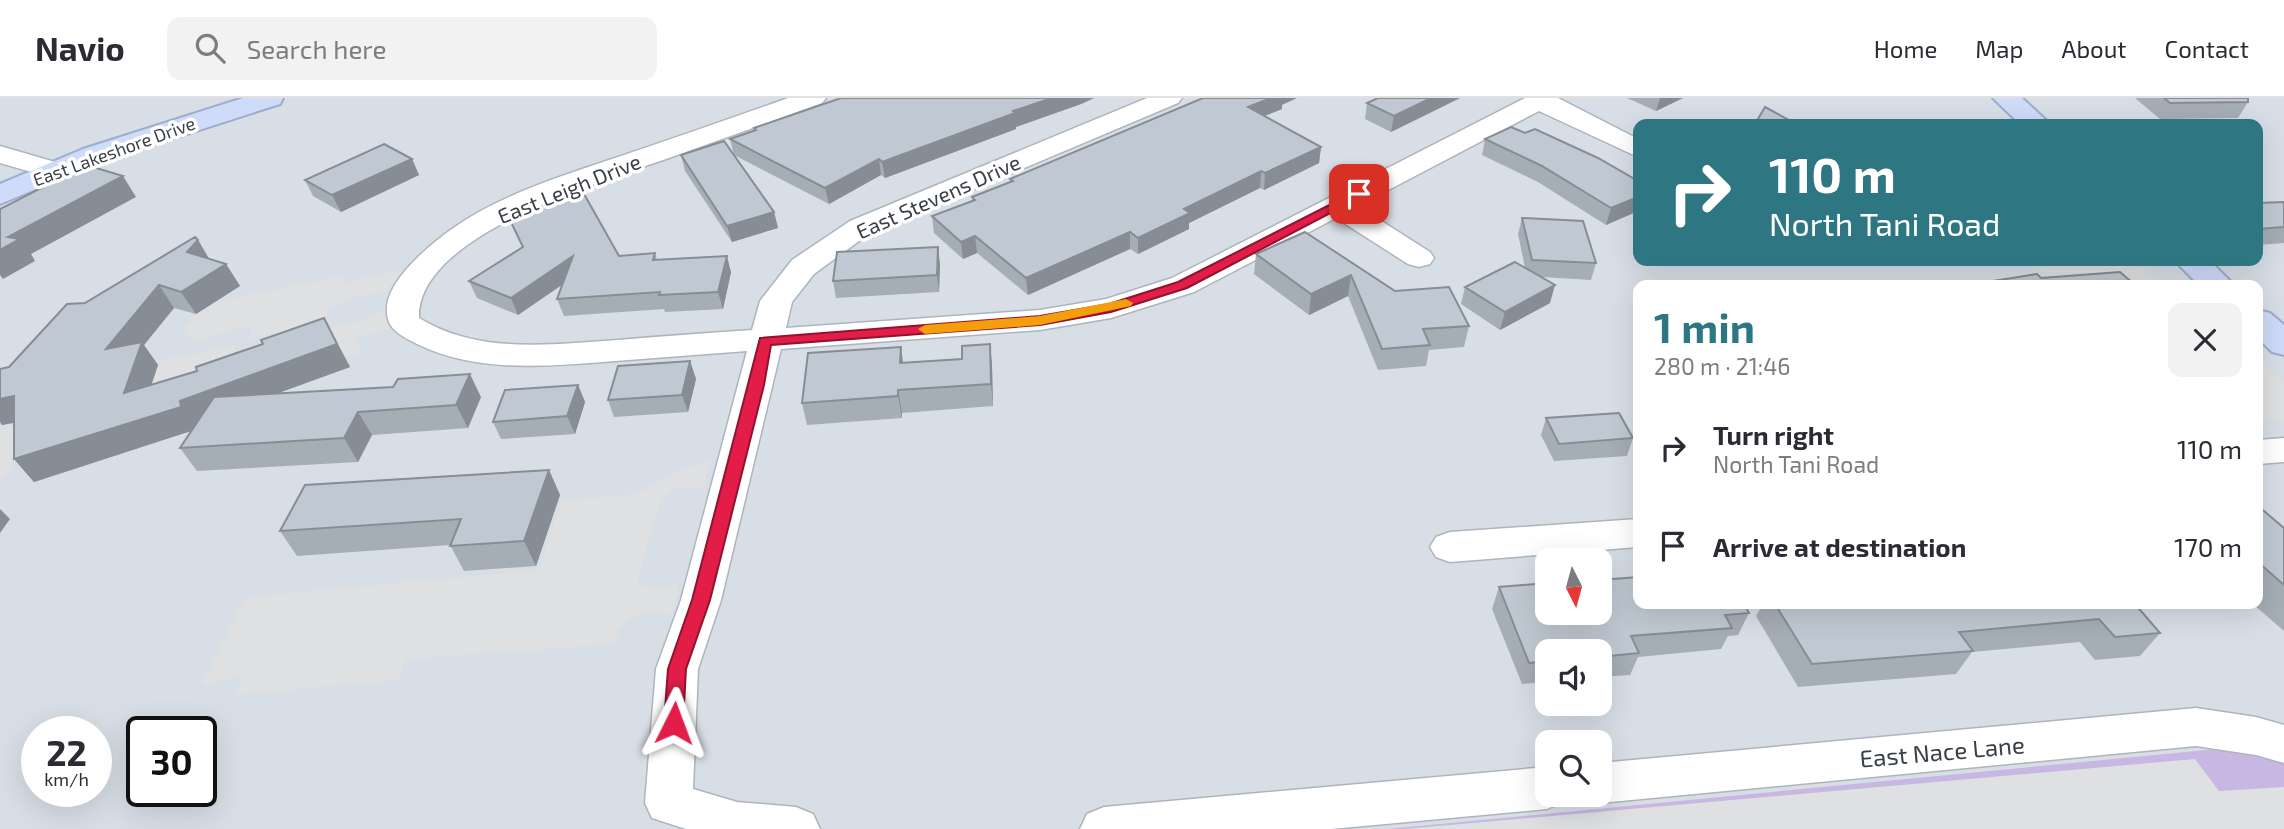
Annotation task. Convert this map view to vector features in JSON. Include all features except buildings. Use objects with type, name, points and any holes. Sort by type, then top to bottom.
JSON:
[{"type":"main road","name":"East Lakeshore Drive","points":[[0,195],[52,170],[157,133],[270,98]]},
{"type":"main road","points":[[2006,98],[2030,119]]},
{"type":"main road","points":[[2197,266],[2212,280]]},
{"type":"main road","points":[[2263,325],[2284,344]]},
{"type":"street","name":"East Leigh Drive","points":[[765,341],[502,356],[451,347],[420,334],[403,322],[403,299],[414,281],[446,247],[482,223],[537,196],[813,98]]},
{"type":"street","name":"East Stevens Drive","points":[[796,829],[737,823],[669,803],[677,669],[701,600],[776,301],[803,267],[860,227],[1169,98]]},
{"type":"street","points":[[765,341],[1040,320],[1111,308],[1182,285],[1542,100],[1633,146]]},
{"type":"street","points":[[0,154],[52,170]]},
{"type":"street","points":[[1336,205],[1419,258]]},
{"type":"street","points":[[2263,452],[2284,450]]},
{"type":"street","points":[[1450,547],[1633,533]]},
{"type":"street","name":"East Nace Lane","points":[[1612,782],[2196,727],[2256,736],[2284,744]]},
{"type":"street","points":[[1104,829],[1535,789]]},
{"type":"shaded area","points":[[0,98],[2284,98],[2284,829],[0,829]]},
{"type":"shaded area","points":[[2036,266],[2142,266],[2156,280],[2049,280]]},
{"type":"shaded area","points":[[403,269],[386,292],[355,297],[328,308],[325,323],[251,339],[251,325],[194,341],[184,330],[196,314],[208,306],[242,296],[342,276],[342,284]]},
{"type":"shaded area","points":[[387,307],[391,328],[355,339],[363,352],[347,360],[337,341],[10,458],[14,468],[0,480],[0,430],[115,406],[148,393],[159,361],[235,345],[236,357],[302,333],[367,319]]},
{"type":"shaded area","points":[[2263,364],[2284,383],[2284,419],[2263,420]]},
{"type":"shaded area","points":[[710,459],[704,487],[675,489],[665,496],[658,507],[638,579],[639,585],[658,590],[679,584],[671,619],[668,613],[657,611],[632,616],[619,630],[615,644],[406,659],[398,680],[235,695],[243,676],[202,685],[246,597],[539,570],[562,500],[637,494],[669,475]]},
{"type":"shaded area","points":[[2217,749],[2284,762],[2284,829],[1388,829]]},
{"type":"shaded area","points":[[2195,759],[2219,791],[2284,787],[2284,829],[1404,829]]},
{"type":"slow traffic","points":[[925,329],[1040,320],[1126,303]]},
{"type":"route","points":[[674,723],[677,669],[701,600],[757,385],[765,341],[1040,320],[1111,308],[1182,285],[1359,194]]}]
